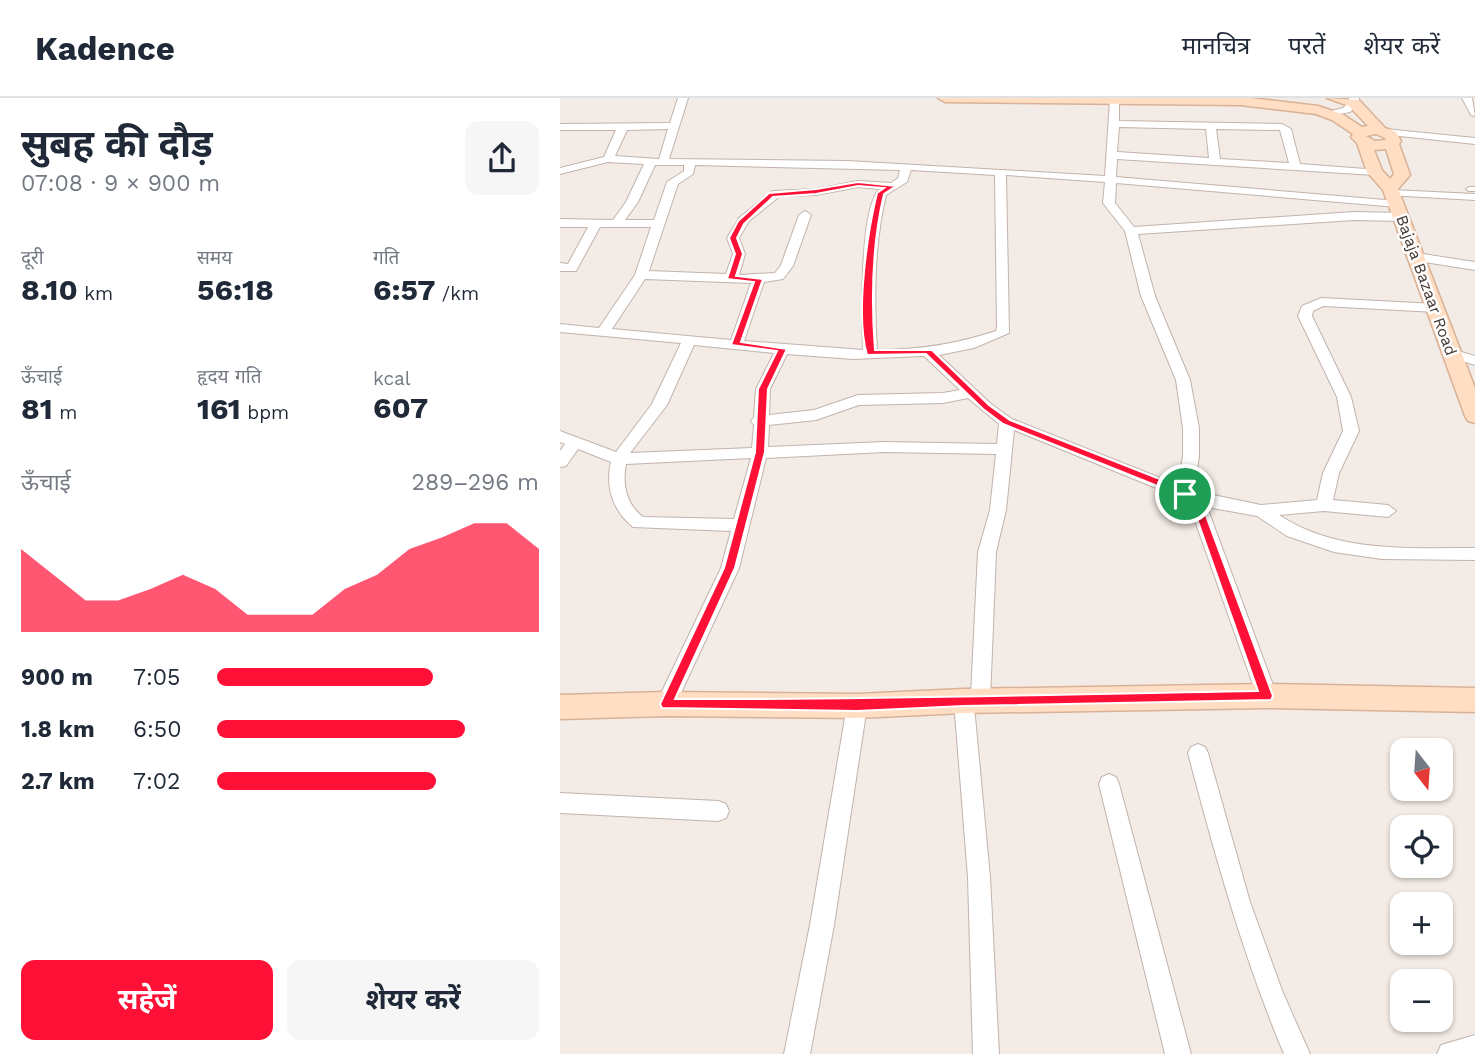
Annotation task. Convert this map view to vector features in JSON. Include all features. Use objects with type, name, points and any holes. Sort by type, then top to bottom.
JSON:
[{"type":"street","points":[[616,224],[657,162],[674,126],[683,98]]},
{"type":"street","points":[[944,98],[1223,99],[1308,108],[1329,113],[1362,137],[1382,146],[1387,137]]},
{"type":"street","points":[[1240,101],[1284,98]]},
{"type":"street","points":[[1334,98],[1354,101],[1387,137],[1402,176],[1396,201]]},
{"type":"street","points":[[1467,98],[1475,113]]},
{"type":"street","points":[[1115,100],[1109,203],[1131,231],[1148,296],[1183,380],[1191,428],[1190,495],[1267,696]]},
{"type":"street","points":[[1329,113],[1346,110],[1354,101]]},
{"type":"street","points":[[1115,124],[1282,127],[1286,129],[1295,167]]},
{"type":"street","points":[[608,159],[623,126]]},
{"type":"street","points":[[560,127],[674,126]]},
{"type":"street","points":[[1211,126],[1215,162]]},
{"type":"street","points":[[1362,137],[1375,172],[1396,201]]},
{"type":"street","points":[[1387,137],[1475,142]]},
{"type":"street","points":[[1111,155],[1375,172]]},
{"type":"street","points":[[560,171],[608,159],[657,162],[793,162],[1110,179],[1396,201],[1473,191]]},
{"type":"street","points":[[603,333],[641,275],[673,182],[689,172],[690,161]]},
{"type":"street","points":[[870,353],[867,303],[875,217],[881,193],[904,180],[906,167]]},
{"type":"street","points":[[560,328],[783,349],[870,353],[928,352],[992,337],[1002,332],[1004,327],[1000,172]]},
{"type":"street","points":[[731,279],[739,254],[733,238],[741,223],[771,195],[816,192],[858,184],[892,186]]},
{"type":"street","points":[[1131,231],[1354,216],[1396,201]]},
{"type":"street","name":"Bajaja Bazaar Road","points":[[1396,201],[1475,416]]},
{"type":"street","points":[[641,275],[731,279],[779,276],[784,271],[805,215]]},
{"type":"street","points":[[560,223],[658,224]]},
{"type":"street","points":[[560,267],[572,268],[596,224]]},
{"type":"street","points":[[1416,257],[1475,266]]},
{"type":"street","points":[[736,345],[759,279]]},
{"type":"street","points":[[1324,505],[1331,473],[1351,431],[1344,397],[1304,316],[1307,309],[1321,302],[1436,308]]},
{"type":"street","points":[[689,340],[654,413],[619,459],[618,491],[629,516],[639,523],[740,525]]},
{"type":"street","points":[[666,704],[730,568],[760,452],[759,421],[763,389],[783,349]]},
{"type":"street","points":[[928,352],[971,393],[1007,422],[1190,495],[1214,503],[1261,511],[1324,505],[1388,511]]},
{"type":"street","points":[[1451,353],[1475,361]]},
{"type":"street","points":[[759,421],[816,415],[868,399],[943,398],[971,393]]},
{"type":"street","points":[[986,1054],[985,950],[972,700],[987,552],[998,510],[1007,422]]},
{"type":"street","points":[[560,462],[567,440],[619,459],[884,447],[1004,449]]},
{"type":"street","points":[[1261,511],[1292,531],[1332,546],[1397,552],[1475,554]]},
{"type":"street","points":[[560,707],[666,704],[857,706],[972,700],[1267,696],[1475,700]]},
{"type":"street","points":[[797,1054],[822,925],[857,706]]},
{"type":"street","points":[[1198,753],[1239,902],[1272,996],[1297,1054]]},
{"type":"street","points":[[1109,783],[1178,1054]]},
{"type":"street","points":[[560,803],[718,811]]},
{"type":"street","points":[[1450,1054],[1475,1048]]},
{"type":"route","points":[[858,184],[892,186],[881,193],[875,217],[867,303],[870,353],[928,352],[996,416],[1185,494],[1195,497],[1201,511],[1267,696],[964,701],[857,706],[666,704],[730,568],[760,452],[759,421],[763,389],[783,349],[736,345],[759,279],[731,279],[739,254],[733,238],[747,215],[771,195],[816,192],[858,184]]}]
